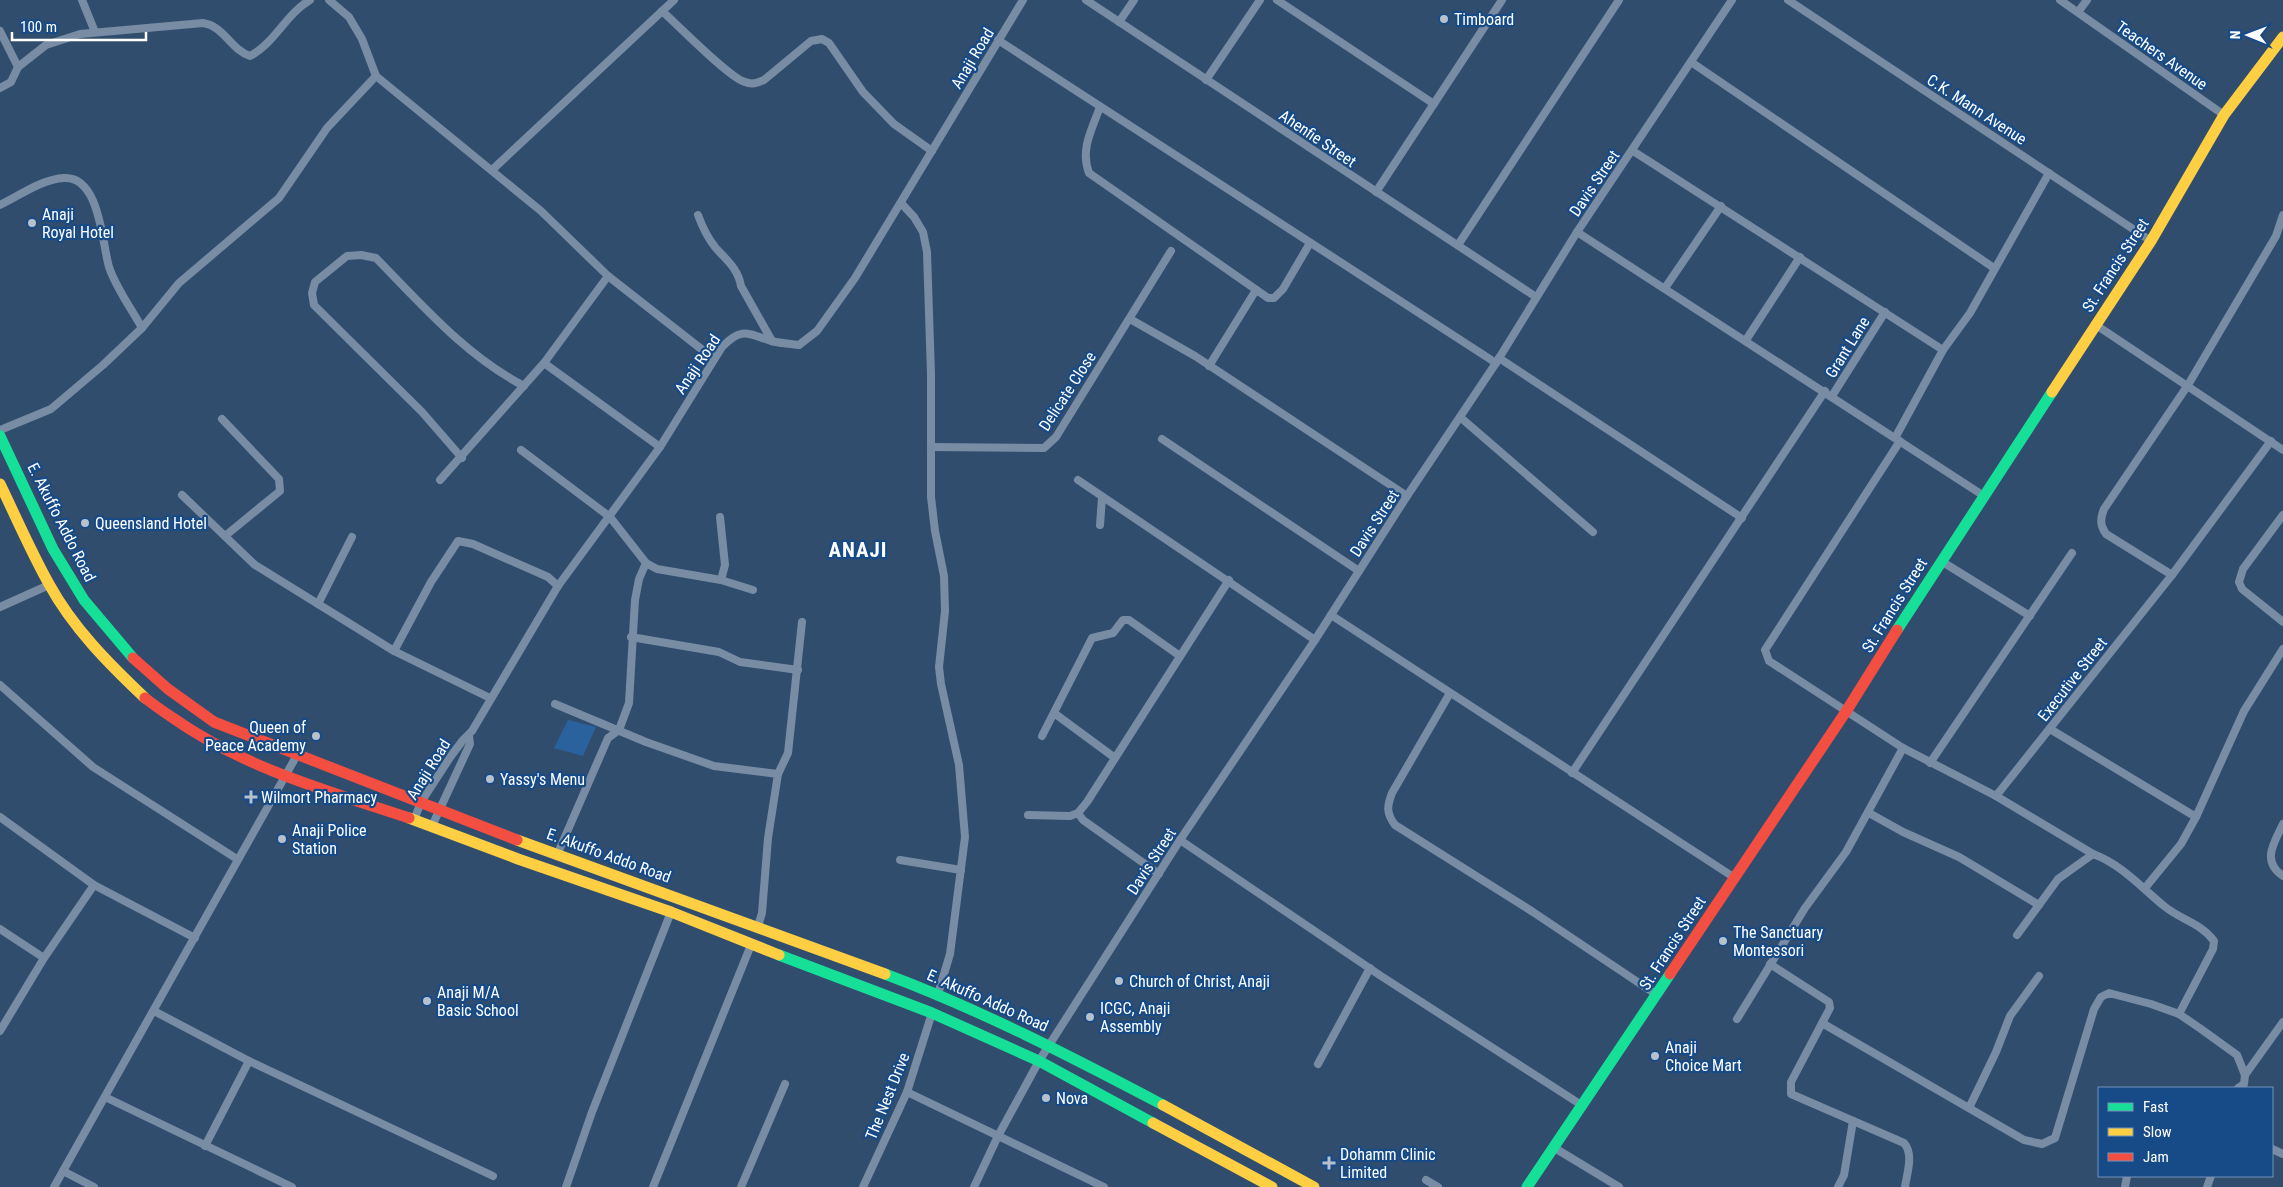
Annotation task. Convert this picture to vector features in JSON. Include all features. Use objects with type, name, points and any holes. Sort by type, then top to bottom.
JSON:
[{"type":"main road","name":"St. Francis Street","points":[[1527,1187],[1847,710],[1941,561],[2151,241],[2224,115],[2283,37]]},
{"type":"main road","name":"E. Akuffo Addo Road","points":[[0,436],[54,549],[84,600],[129,655],[168,689],[214,722],[558,855],[758,926],[938,994],[1049,1044],[1235,1142],[1314,1187]]},
{"type":"main road","name":"E. Akuffo Addo Road","points":[[0,484],[49,586],[79,628],[109,664],[149,701],[190,730],[248,762],[286,777],[432,826],[518,859],[671,912],[751,945],[932,1013],[1039,1061],[1272,1187]]},
{"type":"street","points":[[82,0],[95,32]]},
{"type":"street","points":[[0,88],[12,82],[18,67],[46,45],[80,34],[95,32],[203,23],[218,29],[241,53],[250,56],[258,52],[289,17],[310,0]]},
{"type":"street","points":[[329,0],[349,17],[362,40],[376,76],[541,211],[608,276],[714,359]]},
{"type":"street","points":[[492,170],[674,0]]},
{"type":"street","name":"Anaji Road","points":[[414,820],[421,802],[459,744],[469,736],[558,586],[660,447],[714,359],[731,338],[742,333],[752,333],[772,341],[799,345],[817,331],[854,278],[901,203],[1023,0]]},
{"type":"street","name":"Ahenfie Street","points":[[1086,0],[1536,297]]},
{"type":"street","points":[[1119,22],[1134,0]]},
{"type":"street","points":[[1206,80],[1260,0]]},
{"type":"street","points":[[1277,0],[1434,104]]},
{"type":"street","points":[[1376,192],[1502,0]]},
{"type":"street","points":[[1458,245],[1619,0]]},
{"type":"street","name":"Davis Street","points":[[974,1187],[998,1136],[1049,1044],[1180,840],[1331,616],[1407,496],[1498,360],[1578,232],[1732,0]]},
{"type":"street","name":"C.K. Mann Avenue","points":[[1788,0],[2151,241]]},
{"type":"street","name":"Teachers Avenue","points":[[2060,0],[2224,115]]},
{"type":"street","points":[[2078,12],[2086,0]]},
{"type":"street","points":[[662,11],[721,65],[743,82],[755,84],[764,80],[811,41],[822,39],[829,43],[863,92],[894,124],[932,151]]},
{"type":"street","points":[[0,31],[18,67]]},
{"type":"street","points":[[998,40],[1310,243],[1498,360],[1742,518]]},
{"type":"street","points":[[1692,62],[1994,268]]},
{"type":"street","points":[[0,430],[51,409],[103,365],[142,328],[179,283],[279,198],[327,128],[376,76]]},
{"type":"street","points":[[1100,107],[1087,140],[1085,161],[1089,172],[1268,298],[1274,298],[1283,289],[1310,243]]},
{"type":"street","points":[[1633,151],[1943,350]]},
{"type":"street","points":[[2049,173],[1970,313],[1943,350],[1897,440],[1765,650],[1769,661],[1904,748],[1996,796],[2108,861],[2145,888],[2164,907],[2201,926],[2214,941],[2213,949],[2178,1014]]},
{"type":"street","points":[[0,205],[44,183],[64,178],[80,182],[96,203],[109,267],[142,328]]},
{"type":"street","points":[[901,203],[914,217],[923,232],[927,252],[933,514],[944,576],[945,611],[939,666],[941,684],[959,765],[965,837],[950,954],[938,994]]},
{"type":"street","points":[[1665,288],[1721,206]]},
{"type":"street","points":[[698,215],[708,237],[729,260],[739,276],[741,286],[772,341]]},
{"type":"street","points":[[2172,575],[2106,534],[2101,526],[2101,517],[2104,509],[2188,385],[2276,236],[2283,215]]},
{"type":"street","points":[[1578,232],[1984,496]]},
{"type":"street","name":"Delicate Close","points":[[931,447],[1044,448],[1056,437],[1171,251]]},
{"type":"street","points":[[462,458],[422,412],[314,305],[312,293],[316,282],[347,256],[361,255],[376,258],[476,357],[501,374],[524,386]]},
{"type":"street","points":[[1746,340],[1800,257]]},
{"type":"street","points":[[440,480],[462,458],[544,363],[608,276]]},
{"type":"street","points":[[1209,366],[1256,290]]},
{"type":"street","name":"Grant Lane","points":[[1832,396],[1885,312]]},
{"type":"street","points":[[1130,319],[1209,366],[1407,496]]},
{"type":"street","points":[[2096,325],[2283,450]]},
{"type":"street","points":[[544,363],[660,447]]},
{"type":"street","points":[[1572,773],[1825,391]]},
{"type":"street","points":[[1460,417],[1593,532]]},
{"type":"street","points":[[222,419],[279,479],[280,491],[225,536]]},
{"type":"street","points":[[1162,440],[1359,571]]},
{"type":"street","name":"Executive Street","points":[[1996,796],[2172,575],[2271,441]]},
{"type":"street","points":[[522,450],[610,517],[646,563],[658,569],[721,580],[753,590]]},
{"type":"street","points":[[1078,480],[1102,498],[1229,580],[1315,640]]},
{"type":"street","points":[[182,495],[255,565],[394,651],[490,698]]},
{"type":"street","points":[[1100,525],[1102,498]]},
{"type":"street","points":[[2283,515],[2244,569],[2239,582],[2242,589],[2283,622]]},
{"type":"street","points":[[720,517],[725,565],[721,580]]},
{"type":"street","points":[[318,604],[352,537]]},
{"type":"street","points":[[394,651],[431,582],[458,540],[473,544],[548,577],[558,586]]},
{"type":"street","points":[[1930,763],[2072,553]]},
{"type":"street","points":[[1941,561],[2030,616]]},
{"type":"street","points":[[558,855],[608,738],[619,730],[629,703],[631,637],[635,600],[639,579],[646,563]]},
{"type":"street","points":[[1028,815],[1070,816],[1078,812],[1115,758],[1229,580]]},
{"type":"street","points":[[0,607],[49,586]]},
{"type":"street","points":[[1331,616],[1735,878]]},
{"type":"street","points":[[1042,736],[1092,638],[1113,633],[1124,620],[1129,620],[1180,656]]},
{"type":"street","points":[[758,926],[762,913],[768,838],[778,774],[788,753],[802,622]]},
{"type":"street","points":[[631,637],[719,652],[740,662],[798,670]]},
{"type":"street","points":[[2145,888],[2181,844],[2196,817],[2244,711],[2283,649]]},
{"type":"street","points":[[0,685],[93,767],[237,859]]},
{"type":"street","points":[[1450,693],[1392,793],[1387,807],[1388,817],[1395,825],[1533,912],[1657,995]]},
{"type":"street","points":[[555,704],[646,742],[714,766],[778,774]]},
{"type":"street","points":[[1054,713],[1115,758]]},
{"type":"street","points":[[2050,729],[2196,817]]},
{"type":"street","name":"Anaji Road","points":[[432,826],[470,744],[469,736]]},
{"type":"street","points":[[1737,1020],[1805,908],[1846,852],[1904,748]]},
{"type":"street","points":[[54,1187],[297,755]]},
{"type":"street","points":[[1078,812],[1083,820],[1159,874]]},
{"type":"street","points":[[1869,812],[1904,832],[1959,856],[2039,904]]},
{"type":"street","points":[[0,817],[94,885],[195,938]]},
{"type":"street","points":[[2283,824],[2273,847],[2270,861],[2274,870],[2283,876]]},
{"type":"street","points":[[1180,840],[1370,968],[1583,1106]]},
{"type":"street","points":[[2017,935],[2058,878],[2093,854]]},
{"type":"street","points":[[900,860],[961,870]]},
{"type":"street","points":[[0,1031],[44,958],[94,885]]},
{"type":"street","points":[[566,1187],[592,1112],[671,912]]},
{"type":"street","points":[[0,929],[44,958]]},
{"type":"street","points":[[653,1187],[751,945]]},
{"type":"street","points":[[1770,964],[1829,1002],[1830,1008],[1791,1082],[1791,1094],[1904,1143],[1909,1148],[1905,1187]]},
{"type":"street","points":[[1318,1064],[1370,968]]},
{"type":"street","points":[[1969,1108],[1996,1052],[2010,1016],[2039,976]]},
{"type":"street","points":[[1822,1023],[2024,1140],[2042,1144],[2055,1138],[2094,1008],[2101,997],[2109,993],[2151,1004],[2178,1014],[2237,1055],[2245,1075],[2244,1084],[2240,1087]]},
{"type":"street","points":[[154,1011],[249,1061],[493,1176]]},
{"type":"street","name":"The Nest Drive","points":[[863,1187],[907,1092],[932,1013]]},
{"type":"street","points":[[2245,1075],[2283,1022]]},
{"type":"street","points":[[205,1146],[249,1061]]},
{"type":"street","points":[[741,1187],[785,1084]]},
{"type":"street","points":[[907,1092],[1104,1187]]},
{"type":"street","points":[[105,1097],[292,1187]]},
{"type":"street","points":[[1838,1187],[1844,1175],[1853,1120]]},
{"type":"street","points":[[1553,1147],[1619,1187]]},
{"type":"street","points":[[63,1171],[94,1187]]},
{"type":"street","points":[[1081,1187],[1085,1178]]},
{"type":"street","points":[[1426,1180],[1438,1187]]},
{"type":"shaded area","points":[[568,720],[596,727],[583,756],[554,748]]},
{"type":"traffic: fast","points":[[1897,630],[2052,392]]},
{"type":"traffic: fast","points":[[0,436],[53,549],[84,600],[133,658]]},
{"type":"traffic: fast","points":[[779,955],[932,1013],[1039,1061],[1153,1123]]},
{"type":"traffic: fast","points":[[885,974],[991,1019],[1163,1105]]},
{"type":"traffic: fast","points":[[1527,1187],[1670,974]]},
{"type":"traffic: slow","points":[[2052,392],[2151,241],[2224,115],[2283,37]]},
{"type":"traffic: slow","points":[[0,484],[36,560],[69,616],[92,645],[145,698]]},
{"type":"traffic: slow","points":[[409,818],[518,859],[671,912],[779,955]]},
{"type":"traffic: slow","points":[[517,840],[885,974]]},
{"type":"traffic: slow","points":[[1163,1105],[1314,1187]]},
{"type":"traffic: slow","points":[[1153,1123],[1272,1187]]},
{"type":"traffic: jam","points":[[1670,974],[1847,710],[1897,630]]},
{"type":"traffic: jam","points":[[133,658],[168,689],[214,722],[517,840]]},
{"type":"traffic: jam","points":[[145,698],[200,736],[228,751],[287,777],[409,818]]},
{"type":"place","name":"Timboard","points":[[1444,19]]},
{"type":"place","name":"Anaji Royal Hotel","points":[[32,223]]},
{"type":"place","name":"Queensland Hotel","points":[[85,523]]},
{"type":"place","name":"Queen of Peace Academy","points":[[316,736]]},
{"type":"place","name":"Yassy's Menu","points":[[490,779]]},
{"type":"place","name":"Wilmort Pharmacy","points":[[251,797]]},
{"type":"place","name":"Anaji Police Station","points":[[282,839]]},
{"type":"place","name":"The Sanctuary Montessori","points":[[1723,941]]},
{"type":"place","name":"Church of Christ, Anaji","points":[[1119,981]]},
{"type":"place","name":"Anaji M/A Basic School","points":[[427,1001]]},
{"type":"place","name":"ICGC, Anaji Assembly","points":[[1090,1017]]},
{"type":"place","name":"Anaji Choice Mart","points":[[1655,1056]]},
{"type":"place","name":"Nova","points":[[1046,1098]]},
{"type":"place","name":"Dohamm Clinic Limited","points":[[1329,1163]]},
{"type":"district","name":"ANAJI","points":[[858,550]]}]
